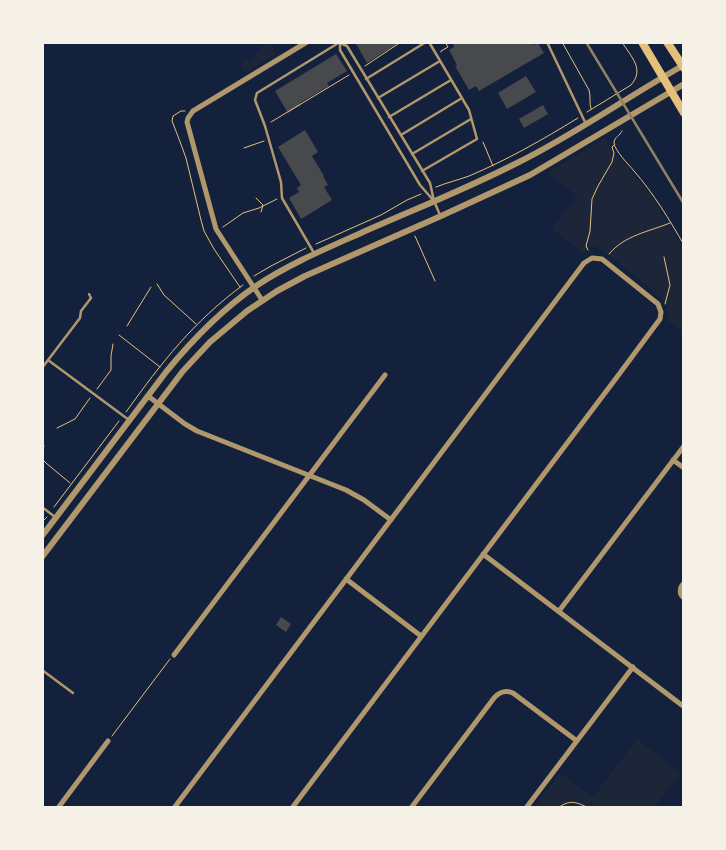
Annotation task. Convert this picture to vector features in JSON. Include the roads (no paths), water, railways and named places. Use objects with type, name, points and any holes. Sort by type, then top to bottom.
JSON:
[{"type":"main road","points":[[642,42],[684,113]]},
{"type":"main road","points":[[668,42],[683,67]]},
{"type":"street","points":[[262,300],[216,230],[188,126],[188,118],[205,104],[307,42]]},
{"type":"street","points":[[42,536],[176,360],[222,312],[254,287],[314,254],[524,160],[683,67]]},
{"type":"street","points":[[42,557],[182,372],[210,342],[240,316],[262,300],[305,276],[530,175],[684,84]]},
{"type":"street","points":[[174,808],[586,262],[595,258],[604,260],[656,302],[661,312],[660,319],[292,808]]},
{"type":"street","points":[[174,654],[385,375]]},
{"type":"street","points":[[148,396],[197,431],[356,495],[391,520]]},
{"type":"street","points":[[559,611],[684,446]]},
{"type":"street","points":[[673,460],[684,468]]},
{"type":"street","points":[[483,554],[632,668],[684,705]]},
{"type":"street","points":[[346,579],[421,636]]},
{"type":"street","points":[[684,583],[680,590],[681,596],[684,598]]},
{"type":"street","points":[[526,808],[632,668]]},
{"type":"street","points":[[411,808],[494,698],[500,693],[513,693],[577,741]]},
{"type":"street","points":[[58,808],[108,741]]},
{"type":"lane","points":[[366,79],[428,42],[440,61],[469,110],[477,139],[422,171]]},
{"type":"lane","points":[[548,42],[586,123]]},
{"type":"lane","points":[[340,43],[347,46],[430,183],[434,201],[441,216]]},
{"type":"lane","points":[[340,43],[340,50],[353,73],[420,185],[434,201]]},
{"type":"lane","points":[[314,254],[282,198],[281,182],[265,126],[255,100],[257,93],[340,43]]},
{"type":"lane","points":[[378,98],[440,61]]},
{"type":"lane","points":[[389,117],[451,80]]},
{"type":"lane","points":[[401,136],[462,98]]},
{"type":"lane","points":[[412,154],[471,119]]},
{"type":"lane","points":[[42,368],[80,318],[81,312],[91,298],[89,294]]},
{"type":"lane","points":[[48,360],[130,421]]},
{"type":"lane","points":[[42,507],[56,518]]},
{"type":"lane","points":[[42,670],[73,693]]},
{"type":"waterway","points":[[42,46],[45,42]]},
{"type":"railway","points":[[586,42],[684,204]]}]
